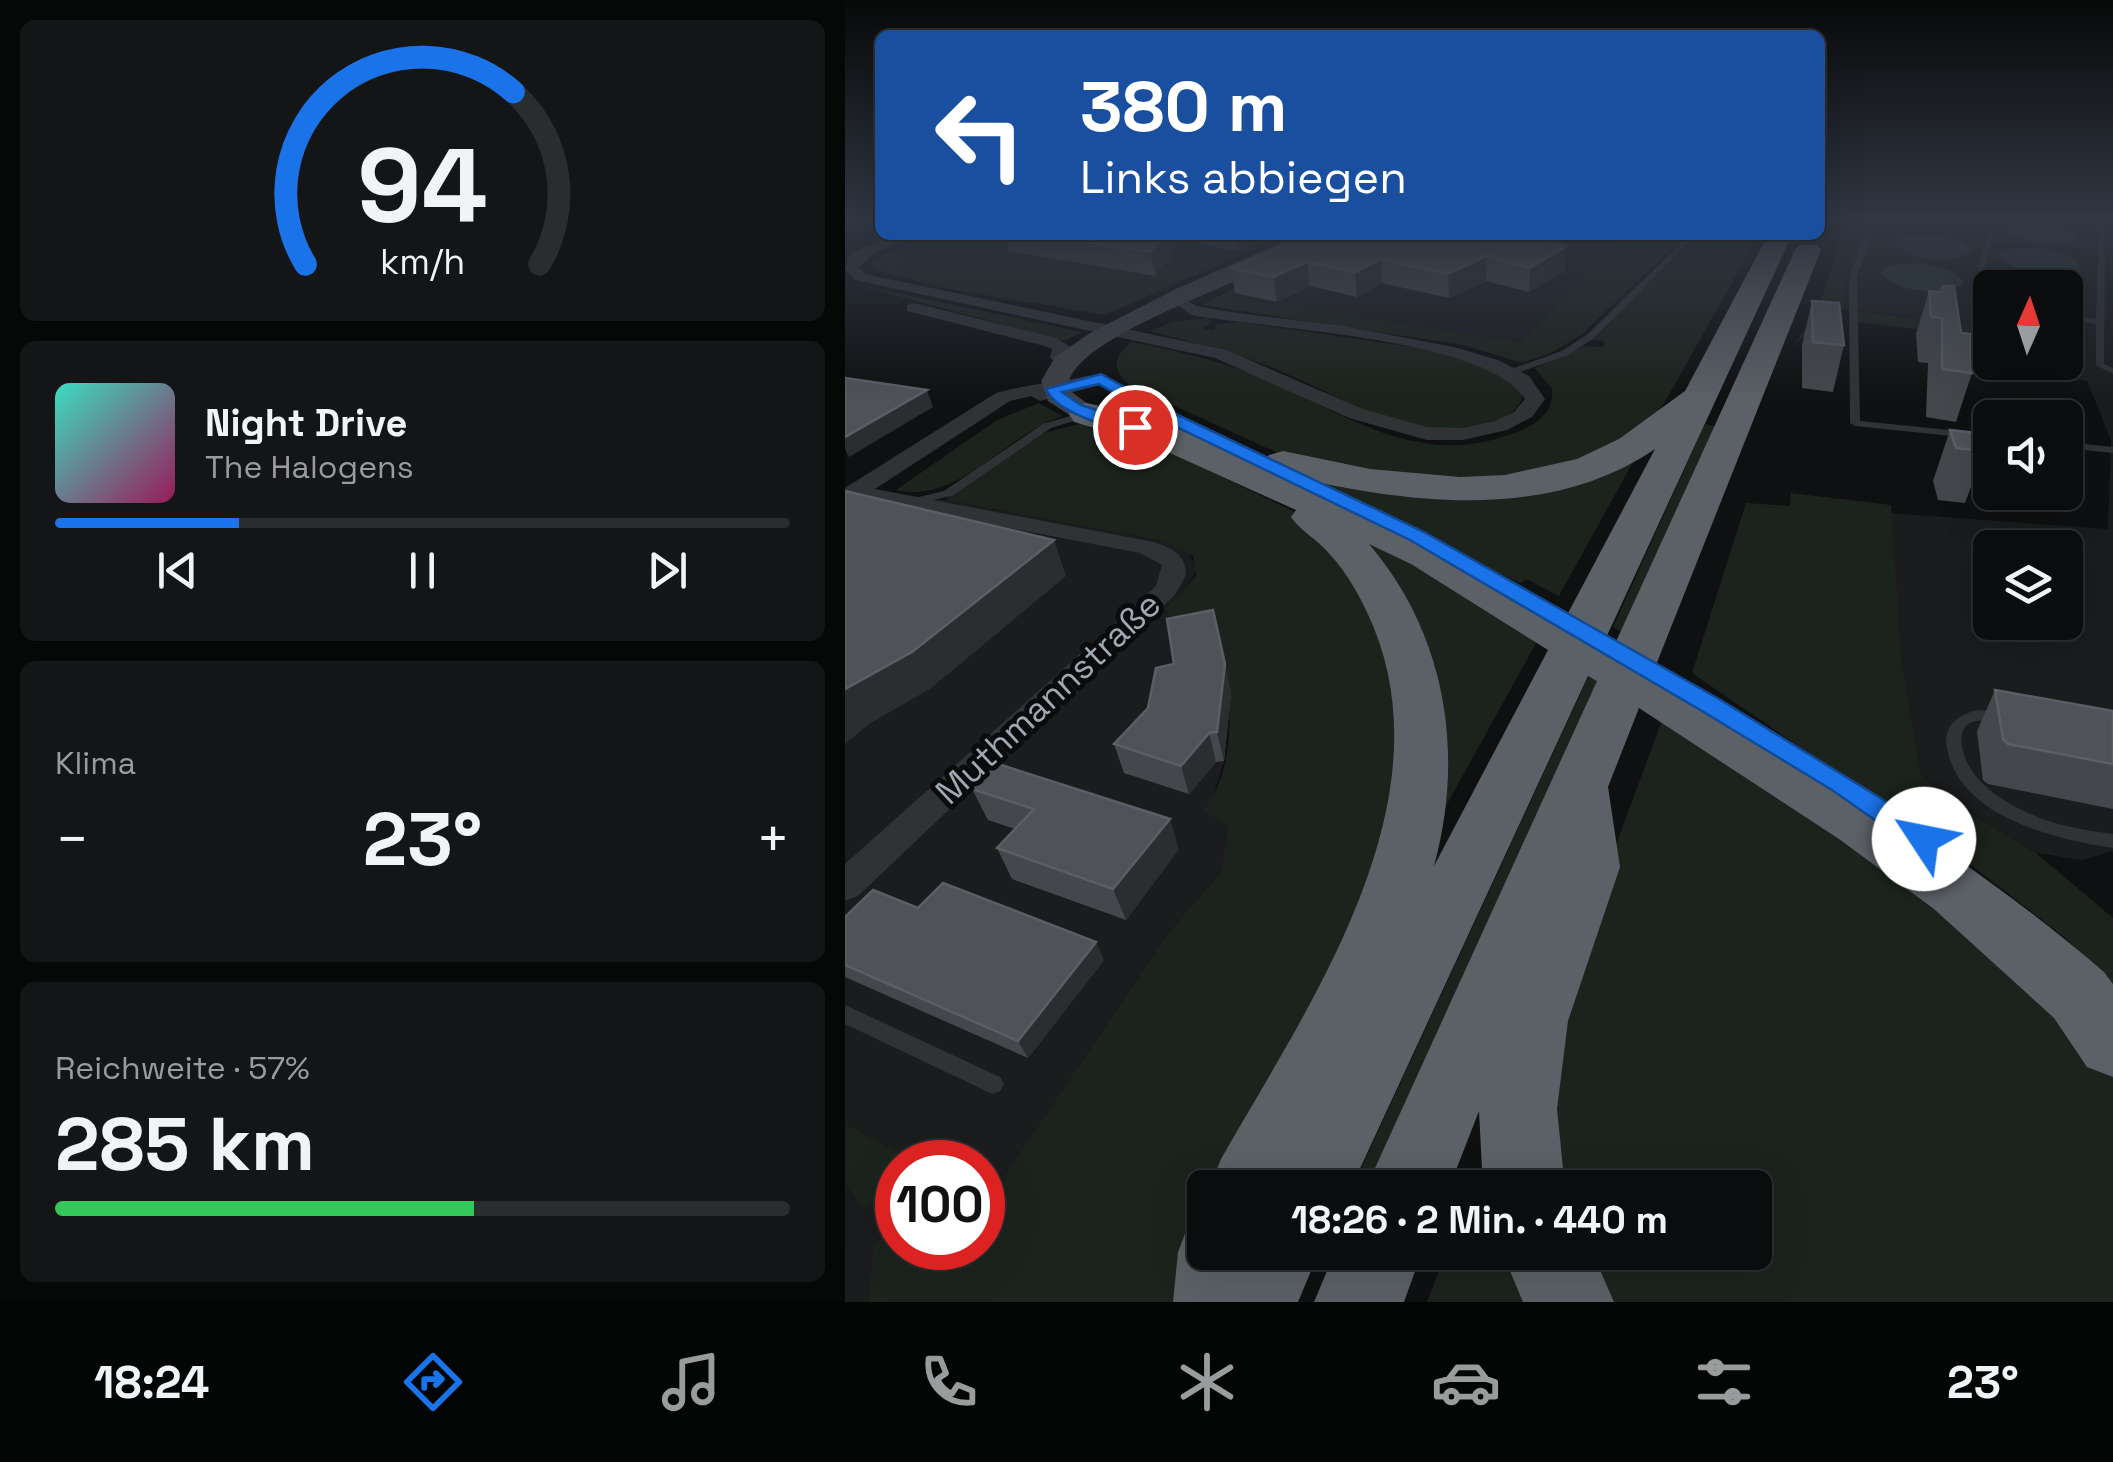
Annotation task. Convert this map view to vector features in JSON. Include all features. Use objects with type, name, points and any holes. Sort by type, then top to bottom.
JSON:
[{"type":"highway","points":[[1318,1170],[1759,280]]},
{"type":"highway","points":[[1415,1170],[1795,280]]},
{"type":"highway","points":[[1101,379],[1269,473],[1535,610],[1674,695],[1957,890],[2079,996],[2113,1042]]},
{"type":"highway","points":[[1087,414],[1269,473],[1318,474],[1388,486],[1458,490],[1524,483],[1576,471],[1631,448],[1703,392]]},
{"type":"highway","points":[[1259,1170],[1365,966],[1399,878],[1413,830],[1421,778],[1422,734],[1415,681],[1402,636],[1385,599],[1345,543],[1284,500],[1269,473]]},
{"type":"highway","points":[[1674,695],[1842,784],[1924,839],[2052,934],[2096,975],[2113,998]]},
{"type":"highway","points":[[1523,1170],[1518,1108],[1532,1021],[1588,867],[1581,786]]},
{"type":"highway","points":[[1218,1302],[1220,1270]]},
{"type":"highway","points":[[1251,1302],[1267,1270]]},
{"type":"highway","points":[[1359,1302],[1372,1270]]},
{"type":"highway","points":[[1554,1270],[1569,1302]]},
{"type":"street","points":[[873,280],[1168,342],[1261,368],[1377,422],[1438,434],[1491,429],[1526,412],[1535,399],[1535,392],[1515,371],[1448,349],[1197,312],[1183,303]]},
{"type":"street","points":[[851,495],[985,409],[1059,376],[1099,338],[1219,280]]},
{"type":"street","points":[[1059,376],[1101,379],[1097,368],[1103,354],[1204,287]]},
{"type":"street","points":[[845,288],[1061,347],[1061,400],[1087,414]]},
{"type":"street","points":[[1142,325],[1223,316]]},
{"type":"street","name":"Muthmannstraße","points":[[845,886],[1166,590],[1175,575],[1174,563],[1165,554],[1146,547],[909,502],[851,495]]},
{"type":"lane","points":[[1515,371],[1565,353],[1591,336],[1648,280]]},
{"type":"lane","points":[[1853,280],[1855,422],[1973,437]]},
{"type":"lane","points":[[2101,280],[2100,365],[2113,372]]},
{"type":"lane","points":[[2083,319],[2100,322]]},
{"type":"lane","points":[[909,502],[948,494],[1047,426],[1087,414]]},
{"type":"lane","points":[[2083,447],[2113,450]]},
{"type":"lane","points":[[2023,720],[1986,714],[1959,719],[1953,730],[1967,778],[1985,796],[2027,822],[2113,841]]},
{"type":"lane","points":[[845,1014],[993,1084]]},
{"type":"shaded area","points":[[912,280],[1184,280],[1105,315]]},
{"type":"shaded area","points":[[1262,280],[1580,280],[1520,342],[1225,297]]},
{"type":"shaded area","points":[[1580,280],[1639,280],[1581,335],[1551,353],[1522,363],[1463,345],[1202,305],[1237,287],[1244,288],[1227,297],[1520,342]]},
{"type":"shaded area","points":[[1653,280],[1734,280],[1658,414],[1643,429],[1566,468],[1429,484],[1278,453],[1133,387],[1121,376],[1117,365],[1120,354],[1131,342],[1191,355],[1235,368],[1381,432],[1449,445],[1486,442],[1524,429],[1541,418],[1551,403],[1552,389],[1535,368],[1583,346],[1604,347],[1605,341],[1590,340]]},
{"type":"shaded area","points":[[1828,280],[1844,280],[1844,309],[1829,308],[1828,316],[1793,346],[1817,312]]},
{"type":"shaded area","points":[[1838,280],[1973,280],[1973,325],[1828,307]]},
{"type":"shaded area","points":[[1889,280],[1964,282],[1934,291]]},
{"type":"shaded area","points":[[2083,280],[2113,280],[2113,851],[2082,860],[2036,853],[1947,799],[1921,775],[1901,656],[1888,513],[2108,529],[2111,440],[2087,381],[2080,380],[2083,380]]},
{"type":"shaded area","points":[[859,285],[1082,332],[1064,341]]},
{"type":"shaded area","points":[[1856,311],[1973,325],[1973,336],[1856,322]]},
{"type":"shaded area","points":[[1209,318],[1211,323],[1203,329],[1214,330],[1217,324],[1238,322],[1419,348],[1488,366],[1522,392],[1522,399],[1511,412],[1491,422],[1455,429],[1425,428],[1368,411],[1257,362],[1149,331],[1172,322]]},
{"type":"shaded area","points":[[1039,403],[1063,416],[941,487],[919,492],[896,490],[997,420]]},
{"type":"shaded area","points":[[1083,423],[1137,436],[1295,512],[1316,528],[1391,637],[1405,816],[1243,1170],[1187,1170],[1187,1270],[1190,1270],[1173,1302],[868,1302],[875,1243],[875,1270],[1005,1270],[1005,1175],[1169,932],[1221,872],[1228,826],[1203,811],[1223,772],[1227,750],[1229,704],[1219,638],[1163,619],[1170,611],[1165,609],[1196,576],[1193,556],[1157,540],[945,500],[1041,434]]},
{"type":"shaded area","points":[[1705,424],[1715,426],[1624,634],[1613,627]]},
{"type":"shaded area","points":[[1637,455],[1559,596],[1526,579],[1520,583],[1316,485],[1318,480],[1396,493]]},
{"type":"shaded area","points":[[1791,493],[1891,505],[1901,656],[1921,775],[1947,799],[2036,853],[2113,918],[2113,984],[2063,936],[1962,858],[1692,673],[1746,503],[1790,506]]},
{"type":"shaded area","points":[[861,495],[945,500],[1157,540],[1186,550],[1198,569],[1171,610],[1231,693],[1224,761],[1212,800],[1228,825],[1221,872],[1169,932],[1005,1175],[1005,1140],[875,1140],[845,1124],[845,506]]},
{"type":"shaded area","points":[[1339,528],[1408,556],[1540,636],[1435,826],[1431,789]]},
{"type":"shaded area","points":[[1592,669],[1605,676],[1378,1170],[1360,1170]]},
{"type":"shaded area","points":[[1665,712],[1930,887],[2113,1076],[2113,1302],[1591,1302],[1575,1270],[1772,1270],[1772,1170],[1547,1170],[1554,1013]]},
{"type":"shaded area","points":[[845,1124],[875,1140],[875,1202],[862,1210],[845,1183]]},
{"type":"shaded area","points":[[845,1183],[862,1210],[875,1201],[875,1244],[868,1302],[845,1302]]},
{"type":"shaded area","points":[[1439,1270],[1531,1270],[1545,1302],[1427,1302]]},
{"type":"building","points":[[1942,286],[1954,286],[1961,333],[1970,334],[1972,373],[1942,369],[1942,318],[1931,317],[1929,291],[1942,292]]},
{"type":"building","points":[[1812,301],[1839,303],[1844,345],[1813,342]]},
{"type":"building","points":[[845,378],[927,390],[845,437]]},
{"type":"building","points":[[1950,430],[1973,433],[1973,450],[1956,448]]},
{"type":"building","points":[[845,491],[1054,540],[912,652],[845,689]]},
{"type":"building","points":[[1213,610],[1225,664],[1217,732],[1209,733],[1181,766],[1114,744],[1148,708],[1156,668],[1174,664],[1167,619]]},
{"type":"building","points":[[1995,690],[2113,711],[2113,764],[2008,744],[2003,739]]},
{"type":"building","points":[[998,764],[1170,819],[1113,889],[997,848],[1034,809],[972,789]]},
{"type":"building","points":[[943,883],[1096,942],[1018,1041],[845,965],[845,917],[873,890],[918,908]]},
{"type":"route","points":[[1135,427],[1075,409],[1056,396],[1054,389],[1101,379],[1155,410],[1417,536],[1542,604],[1711,705],[1924,839]]}]
